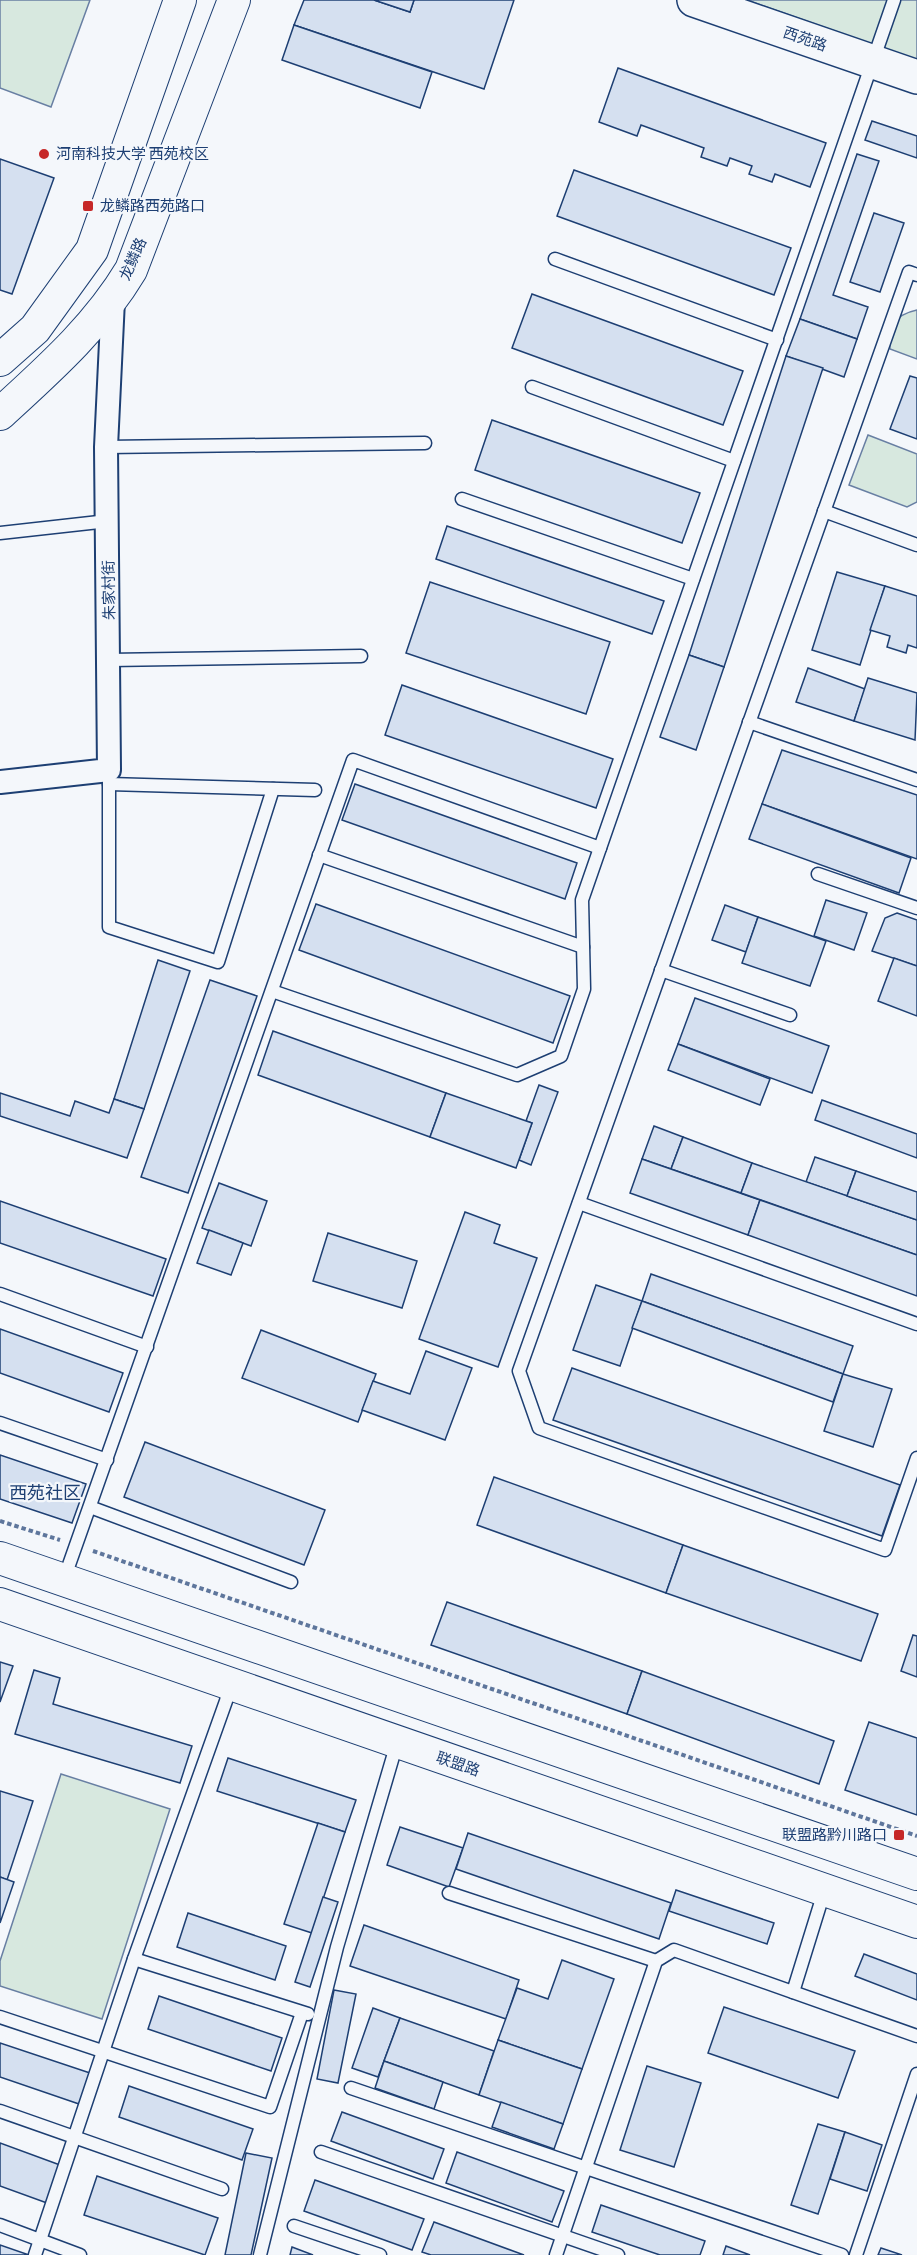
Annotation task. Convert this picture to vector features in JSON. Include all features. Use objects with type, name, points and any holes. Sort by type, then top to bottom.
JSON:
[{"type":"main road","points":[[0,360],[35,329],[92,250],[180,0]]},
{"type":"main road","name":"龙鳞路","points":[[0,414],[63,357],[113,300],[131,270],[234,0]]},
{"type":"main road","name":"西苑路","points":[[694,0],[917,77]]},
{"type":"main road","points":[[0,1558],[917,1874]]},
{"type":"main road","name":"联盟路","points":[[0,1604],[917,1922]]},
{"type":"street","name":"朱家村街","points":[[110,777],[106,447],[113,300]]},
{"type":"street","points":[[0,782],[110,777]]},
{"type":"lane","points":[[272,990],[517,1075],[561,1056],[584,989],[582,900],[894,0]]},
{"type":"lane","points":[[555,259],[777,340]]},
{"type":"lane","points":[[917,275],[909,272],[519,1371],[539,1428],[885,1550],[917,1458]]},
{"type":"lane","points":[[531,387],[734,461]]},
{"type":"lane","points":[[106,447],[424,442]]},
{"type":"lane","points":[[462,499],[693,579]]},
{"type":"lane","points":[[824,511],[917,545]]},
{"type":"lane","points":[[0,533],[108,521]]},
{"type":"lane","points":[[110,660],[361,656]]},
{"type":"lane","points":[[749,722],[917,780]]},
{"type":"lane","points":[[64,1579],[353,760],[600,848]]},
{"type":"lane","points":[[273,789],[218,962],[109,927],[110,777],[315,790]]},
{"type":"lane","points":[[319,855],[583,948]]},
{"type":"lane","points":[[818,874],[917,909]]},
{"type":"lane","points":[[661,970],[790,1015]]},
{"type":"lane","points":[[579,1203],[917,1324]]},
{"type":"lane","points":[[0,1294],[147,1347]]},
{"type":"lane","points":[[0,1423],[107,1460]]},
{"type":"lane","points":[[90,1507],[291,1582]]},
{"type":"lane","points":[[35,2255],[134,1959],[230,1685]]},
{"type":"lane","points":[[260,2255],[337,1947],[397,1743]]},
{"type":"lane","points":[[794,1992],[824,1891]]},
{"type":"lane","points":[[449,1893],[656,1961]]},
{"type":"lane","points":[[556,2255],[656,1961],[674,1950],[917,2036]]},
{"type":"lane","points":[[134,1959],[319,2018]]},
{"type":"lane","points":[[0,2017],[270,2106],[302,2013]]},
{"type":"lane","points":[[856,2255],[917,2074]]},
{"type":"lane","points":[[351,2088],[842,2255]]},
{"type":"lane","points":[[0,2110],[222,2189]]},
{"type":"lane","points":[[321,2152],[618,2255]]},
{"type":"lane","points":[[0,2225],[80,2255]]},
{"type":"lane","points":[[294,2226],[380,2255]]},
{"type":"path","points":[[0,1521],[917,1836]]},
{"type":"shaded area","points":[[0,0],[90,0],[51,107],[0,88]]},
{"type":"shaded area","points":[[747,0],[917,0],[917,60]]},
{"type":"shaded area","points":[[917,310],[917,359],[890,349],[890,335],[897,319]]},
{"type":"shaded area","points":[[868,435],[917,454],[917,502],[907,507],[849,485]]},
{"type":"shaded area","points":[[61,1774],[170,1809],[102,2019],[0,1986],[0,1961]]},
{"type":"building","points":[[304,0],[374,0],[410,12],[414,0],[514,0],[484,89],[294,25]]},
{"type":"building","points":[[374,0],[414,0],[410,12]]},
{"type":"building","points":[[294,25],[432,72],[420,108],[282,60]]},
{"type":"building","points":[[618,68],[826,143],[810,187],[775,174],[772,182],[749,174],[752,166],[730,158],[727,166],[701,157],[704,148],[641,125],[637,136],[599,122]]},
{"type":"building","points":[[872,121],[917,136],[917,158],[865,140]]},
{"type":"building","points":[[857,154],[879,161],[833,295],[868,307],[857,339],[800,319]]},
{"type":"building","points":[[0,159],[54,178],[12,294],[0,290]]},
{"type":"building","points":[[574,170],[791,248],[774,295],[557,216]]},
{"type":"building","points":[[874,213],[904,223],[880,292],[850,282]]},
{"type":"building","points":[[532,294],[743,371],[723,425],[512,348]]},
{"type":"building","points":[[800,319],[857,339],[844,377],[786,356]]},
{"type":"building","points":[[786,356],[823,368],[724,667],[689,655]]},
{"type":"building","points":[[910,376],[917,378],[917,439],[890,429]]},
{"type":"building","points":[[492,420],[700,493],[682,543],[475,470]]},
{"type":"building","points":[[447,526],[664,601],[652,634],[436,559]]},
{"type":"building","points":[[837,572],[885,586],[860,665],[812,650]]},
{"type":"building","points":[[430,582],[610,642],[586,714],[406,653]]},
{"type":"building","points":[[885,586],[917,596],[917,648],[908,645],[906,653],[887,647],[890,636],[870,630]]},
{"type":"building","points":[[689,655],[724,667],[696,750],[660,737]]},
{"type":"building","points":[[808,668],[865,689],[854,721],[796,702]]},
{"type":"building","points":[[868,678],[917,693],[915,740],[854,721]]},
{"type":"building","points":[[402,685],[613,759],[596,808],[385,735]]},
{"type":"building","points":[[782,750],[917,795],[917,859],[762,804]]},
{"type":"building","points":[[355,784],[577,863],[565,899],[342,820]]},
{"type":"building","points":[[762,804],[911,858],[899,893],[749,839]]},
{"type":"building","points":[[826,900],[867,913],[854,950],[814,936]]},
{"type":"building","points":[[316,904],[570,996],[553,1043],[299,950]]},
{"type":"building","points":[[725,905],[758,917],[746,952],[712,940]]},
{"type":"building","points":[[897,913],[917,920],[917,966],[872,951],[885,918]]},
{"type":"building","points":[[758,917],[826,941],[810,986],[742,963]]},
{"type":"building","points":[[894,958],[917,966],[917,1016],[878,1001]]},
{"type":"building","points":[[158,960],[190,971],[144,1109],[114,1099]]},
{"type":"building","points":[[210,980],[257,996],[188,1193],[141,1177]]},
{"type":"building","points":[[695,998],[829,1046],[812,1093],[678,1044]]},
{"type":"building","points":[[273,1031],[446,1093],[430,1137],[258,1075]]},
{"type":"building","points":[[678,1044],[770,1079],[760,1105],[668,1070]]},
{"type":"building","points":[[539,1085],[558,1092],[531,1165],[519,1160],[532,1123],[526,1121]]},
{"type":"building","points":[[0,1093],[70,1116],[75,1101],[109,1113],[114,1099],[144,1109],[127,1158],[0,1116]]},
{"type":"building","points":[[446,1093],[532,1123],[516,1168],[430,1137]]},
{"type":"building","points":[[822,1100],[917,1134],[917,1158],[815,1120]]},
{"type":"building","points":[[654,1126],[683,1137],[671,1169],[642,1159]]},
{"type":"building","points":[[683,1137],[752,1163],[741,1193],[671,1169]]},
{"type":"building","points":[[815,1157],[856,1171],[847,1196],[806,1182]]},
{"type":"building","points":[[642,1159],[760,1200],[748,1235],[630,1193]]},
{"type":"building","points":[[752,1163],[917,1220],[917,1255],[741,1193]]},
{"type":"building","points":[[856,1171],[917,1192],[917,1220],[847,1196]]},
{"type":"building","points":[[219,1183],[267,1201],[251,1246],[202,1228]]},
{"type":"building","points":[[760,1200],[917,1255],[917,1296],[748,1235]]},
{"type":"building","points":[[0,1201],[166,1259],[153,1296],[0,1243]]},
{"type":"building","points":[[465,1212],[500,1225],[494,1243],[537,1258],[498,1367],[419,1339]]},
{"type":"building","points":[[209,1230],[243,1243],[231,1275],[197,1263]]},
{"type":"building","points":[[328,1233],[417,1261],[402,1308],[313,1281]]},
{"type":"building","points":[[651,1274],[853,1346],[843,1374],[642,1301]]},
{"type":"building","points":[[596,1285],[642,1301],[620,1366],[573,1350]]},
{"type":"building","points":[[642,1301],[843,1374],[833,1402],[632,1328]]},
{"type":"building","points":[[0,1329],[123,1373],[109,1412],[0,1373]]},
{"type":"building","points":[[261,1330],[376,1374],[358,1422],[242,1378]]},
{"type":"building","points":[[426,1351],[472,1368],[445,1440],[362,1410],[373,1381],[410,1394]]},
{"type":"building","points":[[572,1368],[900,1485],[882,1536],[553,1420]]},
{"type":"building","points":[[843,1374],[892,1389],[873,1447],[824,1431]]},
{"type":"building","points":[[145,1442],[325,1510],[304,1565],[124,1497]]},
{"type":"building","points":[[0,1455],[86,1484],[72,1523],[0,1499]]},
{"type":"building","points":[[494,1477],[683,1545],[666,1593],[477,1525]]},
{"type":"building","points":[[683,1545],[878,1614],[861,1661],[666,1593]]},
{"type":"building","points":[[447,1602],[642,1671],[627,1714],[431,1645]]},
{"type":"building","points":[[913,1635],[917,1636],[917,1677],[901,1671]]},
{"type":"building","points":[[0,1662],[13,1666],[0,1702]]},
{"type":"building","points":[[34,1670],[60,1678],[53,1704],[192,1746],[180,1783],[15,1734]]},
{"type":"building","points":[[642,1671],[834,1741],[819,1784],[627,1714]]},
{"type":"building","points":[[869,1722],[917,1738],[917,1815],[845,1790]]},
{"type":"building","points":[[228,1758],[356,1800],[345,1832],[217,1791]]},
{"type":"building","points":[[0,1791],[33,1801],[7,1880],[0,1877]]},
{"type":"building","points":[[318,1823],[345,1832],[312,1933],[284,1924]]},
{"type":"building","points":[[400,1827],[463,1848],[449,1887],[387,1865]]},
{"type":"building","points":[[468,1833],[671,1903],[659,1939],[456,1869]]},
{"type":"building","points":[[0,1877],[14,1882],[0,1923]]},
{"type":"building","points":[[676,1890],[774,1923],[767,1944],[669,1911]]},
{"type":"building","points":[[323,1897],[338,1902],[310,1987],[295,1982]]},
{"type":"building","points":[[188,1913],[286,1946],[275,1980],[177,1947]]},
{"type":"building","points":[[364,1925],[519,1980],[506,2019],[350,1966]]},
{"type":"building","points":[[864,1954],[917,1974],[917,2000],[855,1976]]},
{"type":"building","points":[[562,1960],[614,1979],[582,2069],[498,2040],[517,1988],[548,1999]]},
{"type":"building","points":[[334,1990],[356,1994],[338,2083],[317,2079]]},
{"type":"building","points":[[159,1996],[282,2038],[271,2071],[148,2029]]},
{"type":"building","points":[[724,2007],[855,2051],[838,2098],[708,2053]]},
{"type":"building","points":[[373,2008],[400,2018],[378,2077],[352,2068]]},
{"type":"building","points":[[400,2018],[494,2051],[479,2095],[384,2061]]},
{"type":"building","points":[[498,2040],[582,2069],[563,2124],[479,2095]]},
{"type":"building","points":[[0,2043],[90,2073],[79,2104],[0,2077]]},
{"type":"building","points":[[384,2061],[443,2082],[434,2109],[375,2088]]},
{"type":"building","points":[[647,2066],[701,2083],[674,2167],[620,2150]]},
{"type":"building","points":[[129,2086],[253,2129],[242,2160],[119,2117]]},
{"type":"building","points":[[501,2102],[563,2124],[554,2149],[492,2127]]},
{"type":"building","points":[[342,2112],[444,2149],[433,2179],[331,2141]]},
{"type":"building","points":[[818,2124],[845,2132],[818,2214],[791,2205]]},
{"type":"building","points":[[845,2132],[882,2145],[867,2191],[830,2179]]},
{"type":"building","points":[[0,2143],[60,2165],[47,2203],[0,2186]]},
{"type":"building","points":[[457,2152],[564,2191],[552,2222],[446,2183]]},
{"type":"building","points":[[246,2153],[272,2158],[251,2255],[225,2255]]},
{"type":"building","points":[[97,2176],[218,2218],[205,2255],[84,2215]]},
{"type":"building","points":[[315,2180],[424,2219],[412,2250],[304,2211]]},
{"type":"building","points":[[601,2205],[705,2241],[700,2255],[660,2255],[592,2232]]},
{"type":"building","points":[[434,2222],[524,2255],[431,2255],[422,2252]]},
{"type":"building","points":[[0,2245],[29,2255],[0,2255]]},
{"type":"building","points":[[726,2246],[750,2255],[723,2255]]},
{"type":"building","points":[[292,2247],[313,2255],[290,2255]]},
{"type":"building","points":[[881,2248],[902,2255],[878,2255]]},
{"type":"place","name":"河南科技大学 西苑校区","points":[[44,154]]},
{"type":"place","name":"龙鳞路西苑路口","points":[[88,206]]},
{"type":"place","name":"联盟路黔川路口","points":[[899,1835]]},
{"type":"district","name":"西苑社区","points":[[45,1493]]}]
